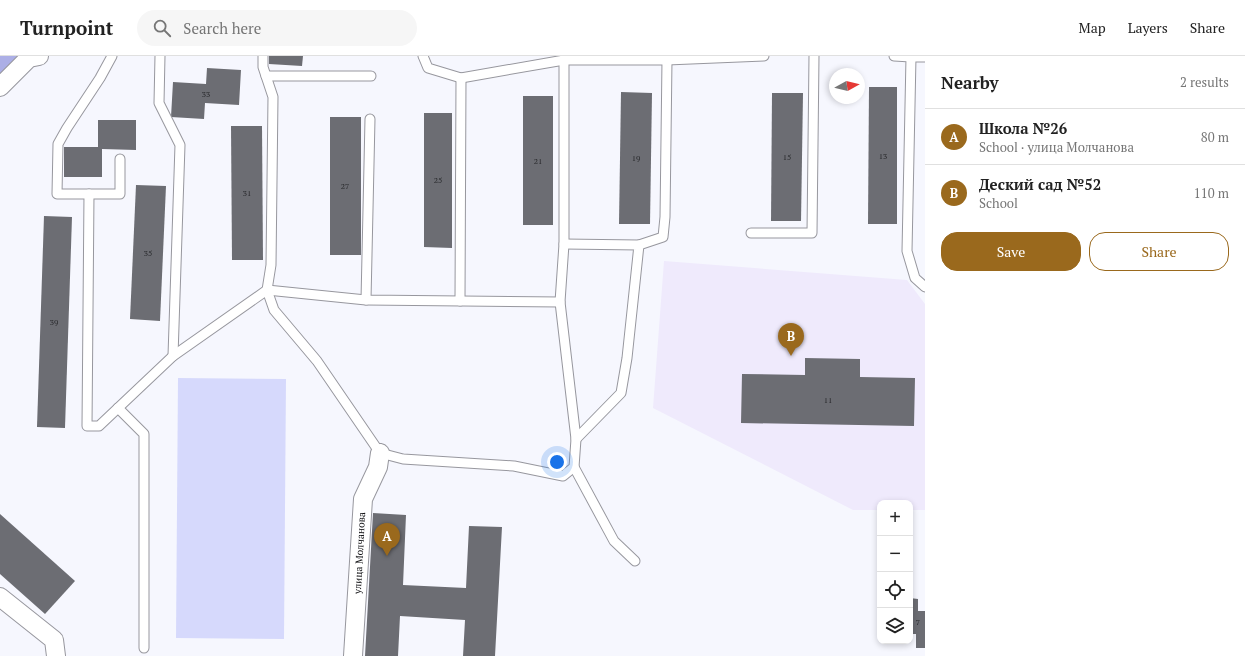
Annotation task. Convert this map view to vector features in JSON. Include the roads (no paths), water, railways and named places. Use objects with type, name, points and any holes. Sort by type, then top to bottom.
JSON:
[{"type":"street","points":[[0,87],[29,58],[40,56]]},
{"type":"street","name":"улица Молчанова","points":[[353,656],[363,499],[378,467],[380,453]]},
{"type":"street","points":[[0,597],[54,640],[56,656]]},
{"type":"lane","points":[[112,56],[100,78],[58,144],[57,194],[120,194],[120,159]]},
{"type":"lane","points":[[160,56],[159,103],[180,145],[173,356]]},
{"type":"lane","points":[[263,56],[263,67],[274,97],[271,265],[267,290],[274,310],[317,361],[380,453],[403,459],[514,466],[563,476],[574,467]]},
{"type":"lane","points":[[424,56],[428,68],[460,78],[564,60],[668,60],[764,56]]},
{"type":"lane","points":[[751,232],[812,234],[814,56]]},
{"type":"lane","points":[[894,56],[925,57]]},
{"type":"lane","points":[[911,57],[907,251],[915,278],[925,287]]},
{"type":"lane","points":[[564,60],[564,244],[560,302],[576,438],[574,467],[614,541],[635,562]]},
{"type":"lane","points":[[564,244],[639,245],[662,237],[665,217],[668,60]]},
{"type":"lane","points":[[266,76],[371,76]]},
{"type":"lane","points":[[460,78],[460,301]]},
{"type":"lane","points":[[366,300],[370,119]]},
{"type":"lane","points":[[89,194],[88,426],[99,426],[173,356],[267,290],[366,300],[560,302]]},
{"type":"lane","points":[[576,438],[621,393],[627,358],[639,245]]},
{"type":"lane","points":[[118,408],[144,434],[144,648]]},
{"type":"place","name":"Деский сад №52","points":[[791,356]]},
{"type":"place","name":"Школа №26","points":[[387,556]]}]
